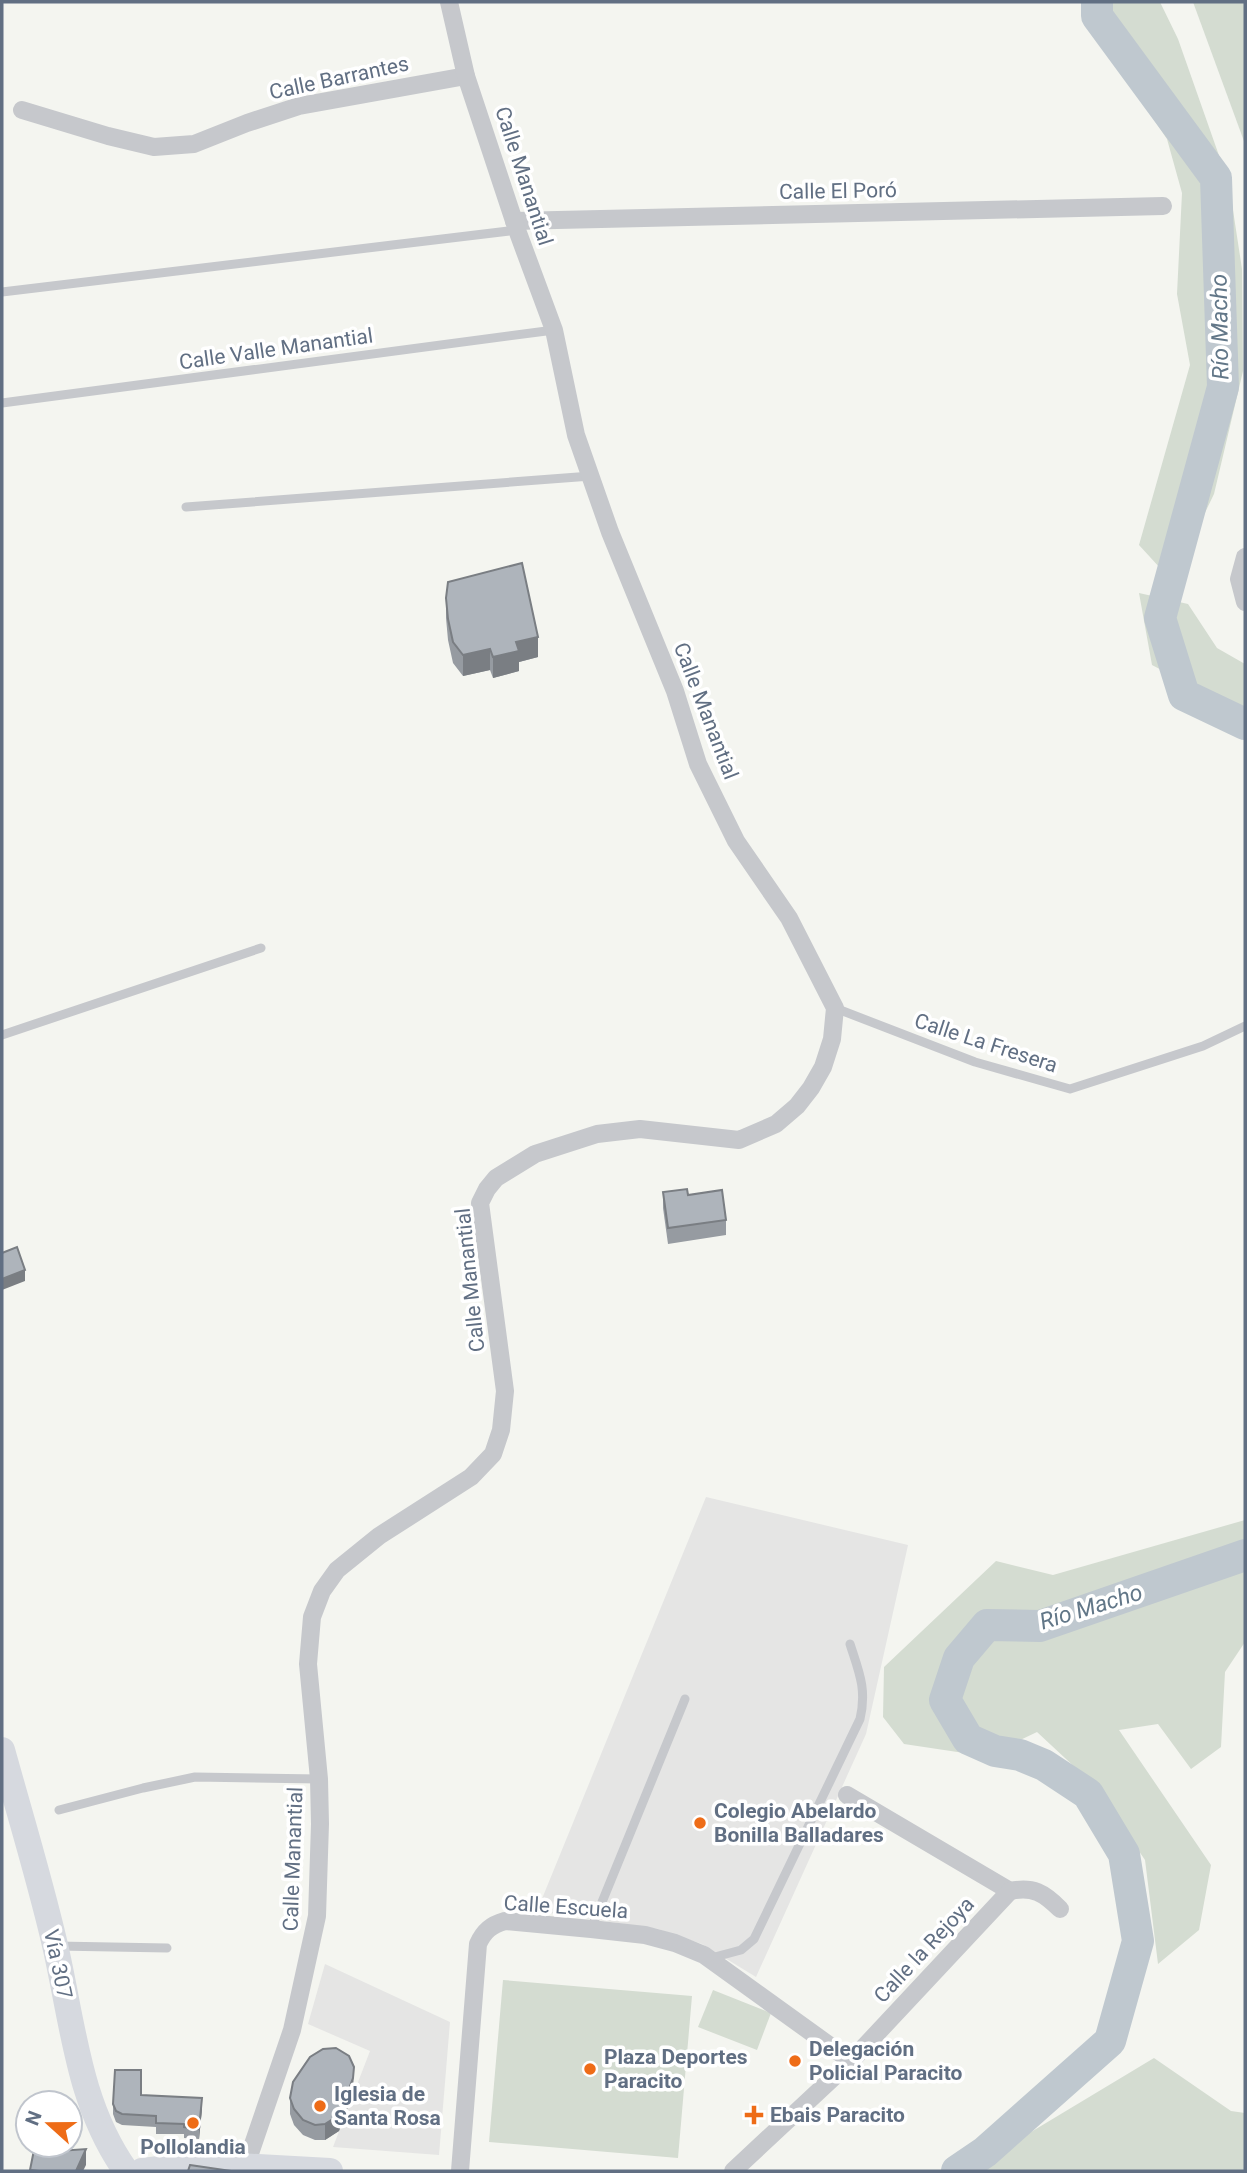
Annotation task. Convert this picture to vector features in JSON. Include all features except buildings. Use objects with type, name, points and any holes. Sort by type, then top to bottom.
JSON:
[{"type":"street","name":"Calle Manantial","points":[[263,2168],[317,1916],[319,1779],[308,1664],[312,1617],[322,1591],[337,1570],[379,1536],[471,1477],[493,1454],[501,1430],[505,1391],[480,1203],[496,1178],[535,1154],[597,1134],[640,1129],[739,1140],[776,1124],[797,1105],[823,1067],[832,1040],[835,1008],[789,918],[736,841],[698,764],[675,691],[610,532],[576,435],[554,330],[515,226],[466,76],[449,2]]},
{"type":"street","name":"Calle Barrantes","points":[[22,110],[154,147],[194,144],[299,106],[466,76]]},
{"type":"street","name":"Calle El Poró","points":[[515,226],[1163,205]]},
{"type":"street","points":[[1245,557],[1239,579],[1245,602]]},
{"type":"street","name":"Vía 307","points":[[2,1751],[55,1946],[78,2066],[98,2121],[126,2171]]},
{"type":"street","name":"Calle la Rejoya","points":[[733,2171],[851,2061],[1010,1891],[847,1794]]},
{"type":"street","points":[[1010,1891],[1033,1889],[1045,1895],[1060,1909]]},
{"type":"street","name":"Calle Escuela","points":[[460,2171],[478,1944],[483,1933],[494,1924],[505,1922],[591,1928],[675,1943],[709,1959],[851,2061]]},
{"type":"street","points":[[142,2171],[202,2164],[330,2171]]},
{"type":"lane","points":[[2,292],[515,226]]},
{"type":"lane","name":"Calle Valle Manantial","points":[[2,403],[554,330]]},
{"type":"lane","points":[[186,507],[591,476]]},
{"type":"lane","points":[[2,1035],[261,948]]},
{"type":"lane","name":"Calle La Fresera","points":[[835,1008],[975,1062],[1070,1089],[1203,1046],[1245,1026]]},
{"type":"lane","points":[[709,1959],[741,1950],[754,1939],[860,1719],[863,1687],[850,1644]]},
{"type":"lane","points":[[591,1928],[685,1699]]},
{"type":"lane","points":[[59,1810],[195,1777],[319,1779]]},
{"type":"lane","points":[[55,1946],[167,1948]]},
{"type":"shaded area","points":[[1080,2],[1160,2],[1178,39],[1229,184],[1242,269],[1243,371],[1214,494],[1172,581],[1139,545],[1190,365],[1177,294],[1182,193],[1167,139],[1121,71]]},
{"type":"shaded area","points":[[1193,2],[1245,2],[1245,144]]},
{"type":"shaded area","points":[[1139,593],[1188,604],[1217,648],[1245,664],[1245,714],[1152,665]]},
{"type":"shaded area","name":"Colegio Abelardo Bonilla Balladares","points":[[706,1497],[908,1545],[866,1734],[756,1977],[702,1944],[658,1929],[537,1911]]},
{"type":"shaded area","points":[[1245,1520],[1245,1642],[1225,1672],[1221,1747],[1191,1769],[1158,1724],[1119,1730],[1211,1865],[1199,1930],[1158,1964],[1145,1860],[1094,1785],[1037,1732],[999,1750],[964,1753],[904,1744],[883,1717],[884,1667],[996,1561],[1053,1575]]},
{"type":"shaded area","points":[[325,1964],[450,2022],[439,2155],[333,2147],[370,2051],[308,2024]]},
{"type":"shaded area","name":"Plaza Deportes Paracito","points":[[503,1980],[692,1996],[678,2158],[489,2142]]},
{"type":"shaded area","points":[[713,1990],[771,2013],[757,2050],[698,2027]]},
{"type":"shaded area","points":[[1154,2058],[1231,2111],[1245,2113],[1245,2171],[966,2171]]},
{"type":"waterway","name":"Río Macho","points":[[1097,2],[1097,16],[1216,178],[1223,387],[1160,618],[1184,695],[1245,724]]},
{"type":"waterway","name":"Río Macho","points":[[957,2171],[985,2152],[1110,2041],[1138,1941],[1124,1854],[1088,1794],[1044,1765],[1020,1755],[995,1751],[968,1739],[945,1700],[959,1658],[987,1625],[1040,1626],[1245,1555]]},
{"type":"place","name":"Colegio Abelardo Bonilla Balladares","points":[[700,1823]]},
{"type":"place","name":"Delegación Policial Paracito","points":[[795,2061]]},
{"type":"place","name":"Plaza Deportes Paracito","points":[[590,2069]]},
{"type":"place","name":"Iglesia de Santa Rosa","points":[[320,2106]]},
{"type":"place","name":"Ebais Paracito","points":[[754,2115]]},
{"type":"place","name":"Pollolandia","points":[[193,2123]]}]
